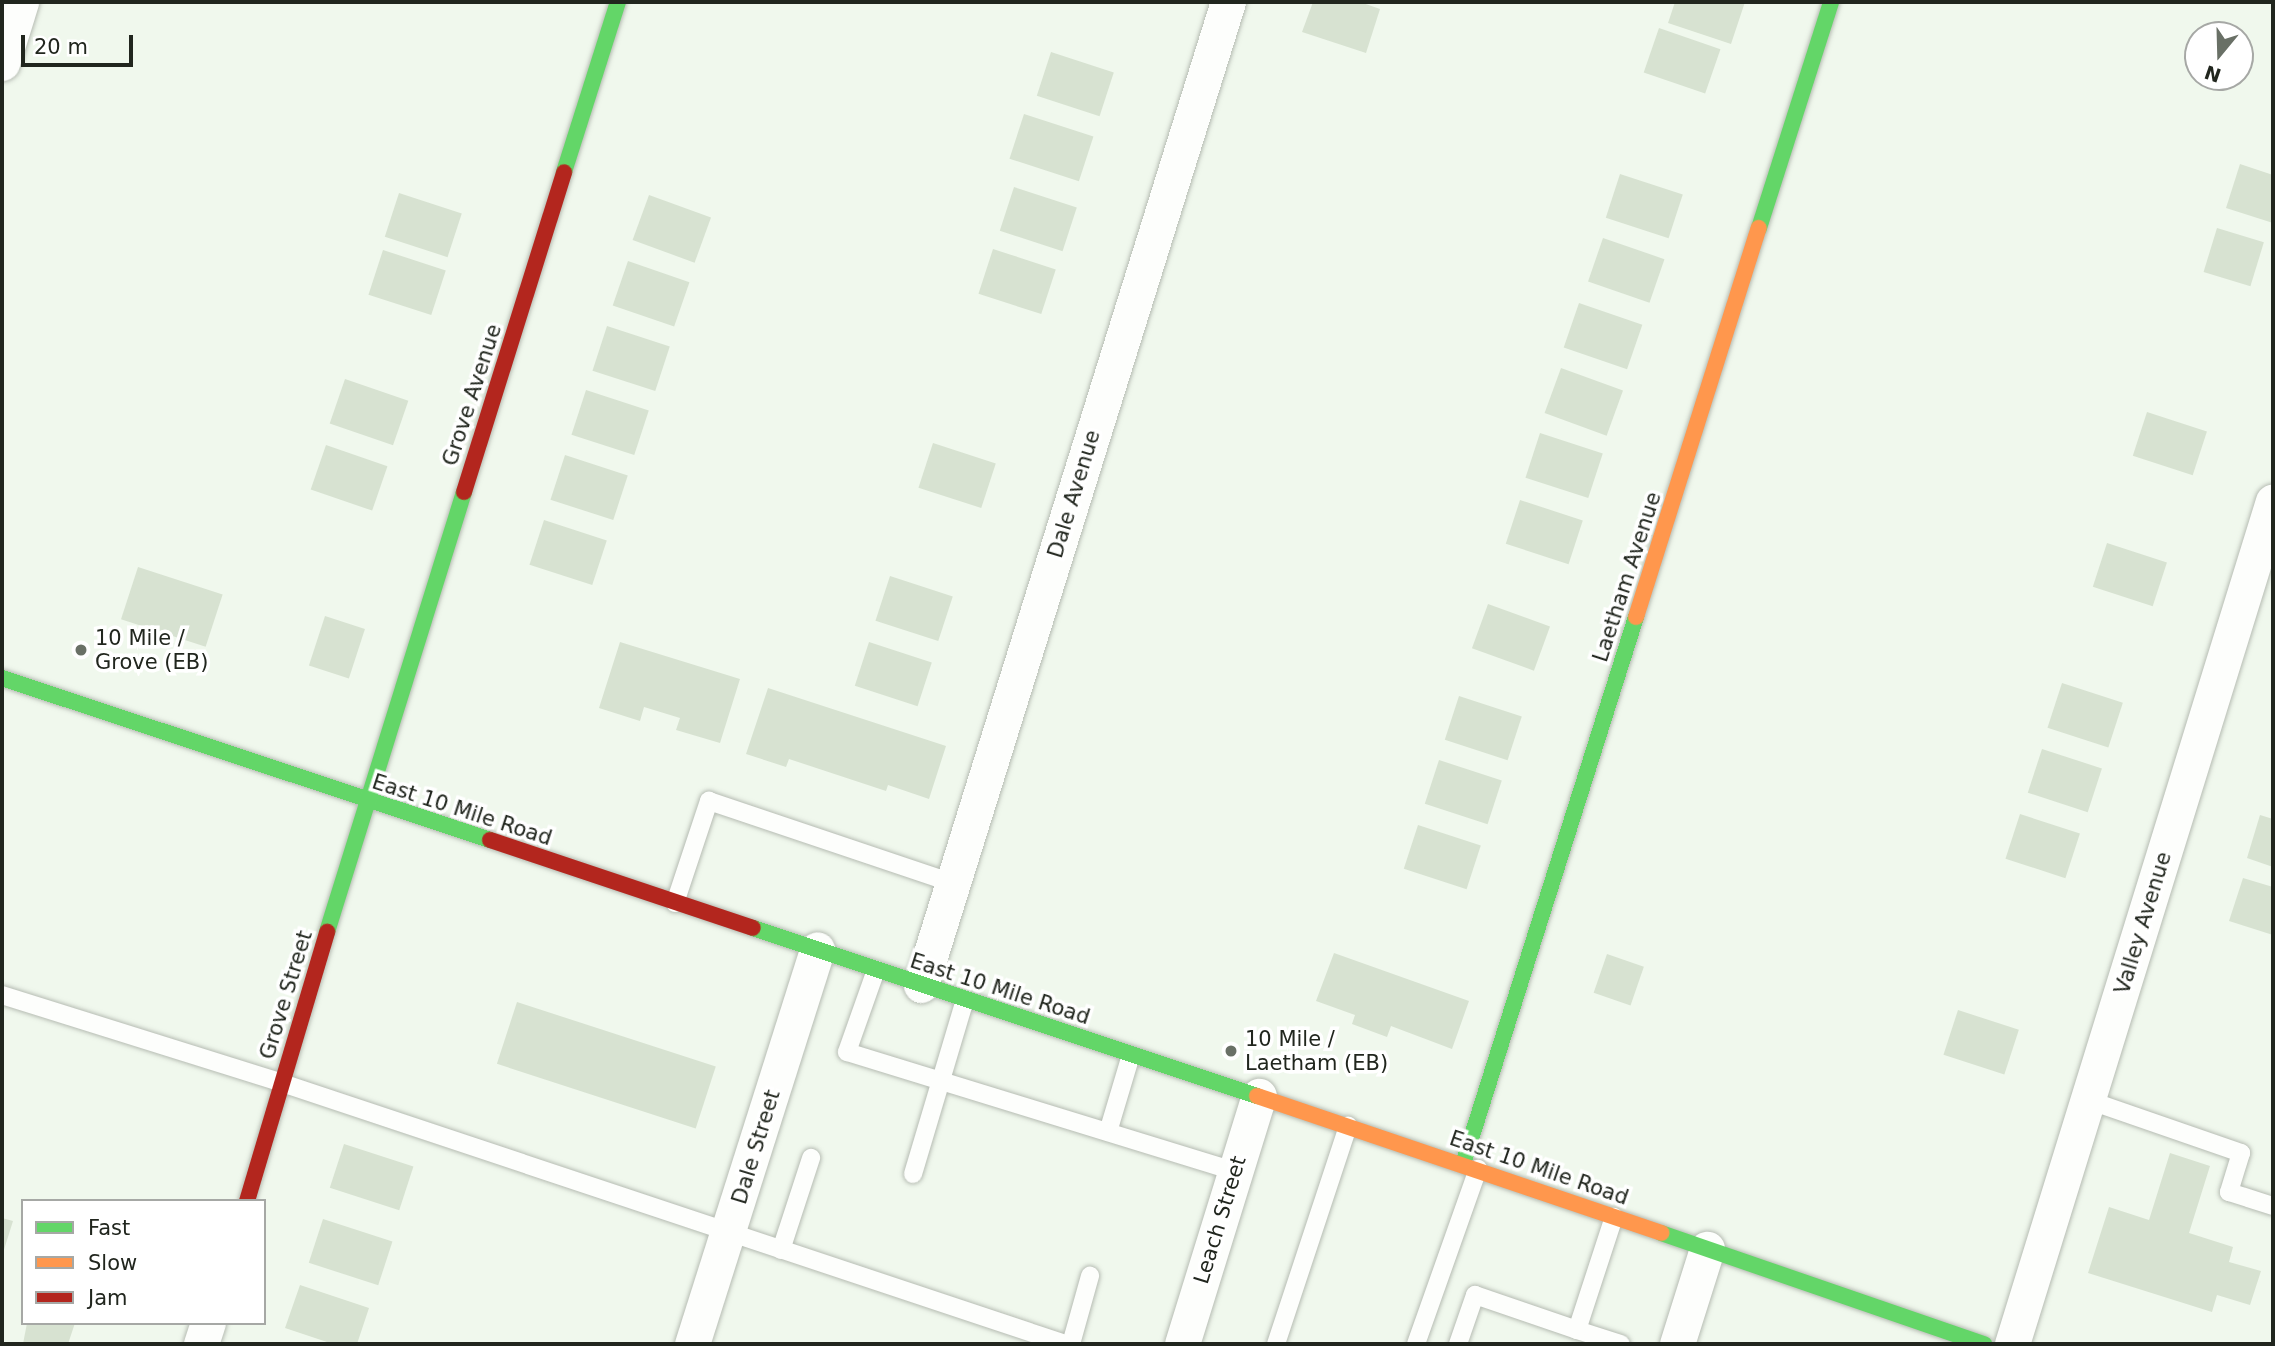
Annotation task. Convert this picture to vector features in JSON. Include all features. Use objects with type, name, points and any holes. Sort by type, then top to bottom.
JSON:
[{"type":"street","points":[[2,63],[21,2]]},
{"type":"street","name":"Grove Avenue","points":[[366,801],[618,2]]},
{"type":"street","name":"Dale Avenue","points":[[921,985],[1228,2]]},
{"type":"street","name":"Laetham Avenue","points":[[1471,1167],[1831,2]]},
{"type":"street","name":"Valley Avenue","points":[[2012,1344],[2273,501]]},
{"type":"street","name":"East 10 Mile Road","points":[[2,678],[1349,1126],[1984,1344]]},
{"type":"street","name":"Grove Street","points":[[248,1199],[366,801]]},
{"type":"street","name":"Dale Street","points":[[692,1344],[817,949]]},
{"type":"street","name":"Leach Street","points":[[1182,1344],[1259,1096]]},
{"type":"street","points":[[1677,1344],[1707,1249]]},
{"type":"street","points":[[201,1344],[207,1325]]},
{"type":"lane","points":[[675,903],[709,801],[953,883]]},
{"type":"lane","points":[[876,970],[847,1052],[1235,1171]]},
{"type":"lane","points":[[2,995],[282,1083],[1065,1344]]},
{"type":"lane","points":[[913,1174],[965,1000]]},
{"type":"lane","points":[[1108,1132],[1131,1055]]},
{"type":"lane","points":[[2088,1100],[2241,1153],[2229,1192],[2273,1206]]},
{"type":"lane","points":[[1276,1344],[1349,1126]]},
{"type":"lane","points":[[781,1250],[811,1158]]},
{"type":"lane","points":[[1416,1344],[1471,1167]]},
{"type":"lane","points":[[1577,1330],[1614,1217]]},
{"type":"lane","points":[[1071,1344],[1090,1276]]},
{"type":"lane","points":[[1458,1344],[1475,1295],[1621,1344]]},
{"type":"lane","points":[[1916,1344],[1923,1323]]},
{"type":"building","points":[[1313,2],[1360,2],[1380,9],[1366,53],[1302,32]]},
{"type":"building","points":[[1675,2],[1745,2],[1731,44],[1668,23]]},
{"type":"building","points":[[1659,28],[1720,49],[1705,94],[1644,72]]},
{"type":"building","points":[[1051,52],[1114,72],[1100,116],[1037,96]]},
{"type":"building","points":[[1024,114],[1093,137],[1079,181],[1009,159]]},
{"type":"building","points":[[2240,164],[2273,175],[2273,223],[2226,208]]},
{"type":"building","points":[[1620,174],[1683,194],[1669,238],[1606,218]]},
{"type":"building","points":[[1014,187],[1077,207],[1063,251],[1000,231]]},
{"type":"building","points":[[399,193],[462,213],[448,257],[385,237]]},
{"type":"building","points":[[649,195],[711,218],[695,263],[633,240]]},
{"type":"building","points":[[2217,228],[2264,242],[2250,286],[2204,272]]},
{"type":"building","points":[[1603,238],[1664,259],[1649,303],[1588,281]]},
{"type":"building","points":[[993,249],[1056,269],[1041,314],[978,294]]},
{"type":"building","points":[[383,250],[446,270],[431,315],[368,295]]},
{"type":"building","points":[[628,261],[689,282],[674,327],[613,305]]},
{"type":"building","points":[[1579,303],[1642,325],[1627,369],[1564,347]]},
{"type":"building","points":[[607,326],[670,346],[655,391],[592,371]]},
{"type":"building","points":[[1561,368],[1623,391],[1607,436],[1545,413]]},
{"type":"building","points":[[345,379],[408,401],[393,445],[330,423]]},
{"type":"building","points":[[586,390],[649,410],[634,455],[571,435]]},
{"type":"building","points":[[2147,412],[2207,431],[2193,475],[2133,456]]},
{"type":"building","points":[[1540,433],[1603,453],[1588,498],[1525,478]]},
{"type":"building","points":[[933,443],[996,463],[981,508],[918,488]]},
{"type":"building","points":[[326,445],[387,466],[372,511],[311,489]]},
{"type":"building","points":[[565,455],[628,475],[613,520],[550,500]]},
{"type":"building","points":[[1520,500],[1583,520],[1569,564],[1506,544]]},
{"type":"building","points":[[544,520],[607,540],[592,585],[529,565]]},
{"type":"building","points":[[2107,543],[2167,562],[2153,606],[2093,587]]},
{"type":"building","points":[[138,567],[223,595],[206,647],[121,619]]},
{"type":"building","points":[[890,576],[953,596],[938,641],[875,621]]},
{"type":"building","points":[[1488,604],[1550,627],[1534,671],[1472,648]]},
{"type":"building","points":[[325,616],[365,629],[349,678],[309,665]]},
{"type":"building","points":[[620,642],[740,679],[720,743],[676,730],[680,718],[644,707],[640,721],[599,708]]},
{"type":"building","points":[[869,642],[932,662],[918,706],[855,686]]},
{"type":"building","points":[[2062,683],[2123,703],[2108,747],[2047,728]]},
{"type":"building","points":[[768,688],[946,746],[929,799],[888,785],[886,791],[789,759],[786,767],[746,754]]},
{"type":"building","points":[[1459,696],[1522,716],[1508,760],[1445,740]]},
{"type":"building","points":[[2042,749],[2102,768],[2088,812],[2028,793]]},
{"type":"building","points":[[1439,760],[1502,780],[1488,824],[1425,804]]},
{"type":"building","points":[[2020,814],[2080,833],[2065,878],[2005,859]]},
{"type":"building","points":[[2260,815],[2273,819],[2273,867],[2247,858]]},
{"type":"building","points":[[1418,825],[1481,845],[1467,889],[1404,869]]},
{"type":"building","points":[[2243,878],[2273,887],[2273,935],[2229,921]]},
{"type":"building","points":[[1334,953],[1469,1001],[1452,1049],[1391,1026],[1387,1037],[1352,1024],[1355,1015],[1316,1001]]},
{"type":"building","points":[[1607,954],[1644,967],[1631,1005],[1594,993]]},
{"type":"building","points":[[517,1002],[716,1067],[696,1128],[497,1064]]},
{"type":"building","points":[[1958,1010],[2019,1030],[2004,1074],[1943,1055]]},
{"type":"building","points":[[344,1144],[413,1167],[399,1210],[330,1188]]},
{"type":"building","points":[[2170,1153],[2210,1166],[2189,1233],[2233,1247],[2229,1262],[2261,1271],[2250,1305],[2217,1295],[2212,1312],[2088,1273],[2109,1207],[2149,1220]]},
{"type":"building","points":[[2,1218],[13,1221],[2,1256]]},
{"type":"building","points":[[323,1219],[392,1242],[378,1285],[309,1263]]},
{"type":"building","points":[[300,1285],[369,1308],[357,1344],[333,1344],[285,1328]]},
{"type":"building","points":[[27,1325],[74,1325],[68,1344],[23,1344]]},
{"type":"traffic: fast","points":[[564,172],[618,2]]},
{"type":"traffic: fast","points":[[1759,228],[1831,2]]},
{"type":"traffic: fast","points":[[327,932],[464,492]]},
{"type":"traffic: fast","points":[[1463,1164],[1636,617]]},
{"type":"traffic: fast","points":[[2,678],[490,840]]},
{"type":"traffic: fast","points":[[753,928],[1257,1096]]},
{"type":"traffic: fast","points":[[1661,1233],[1984,1344]]},
{"type":"traffic: slow","points":[[1636,617],[1759,228]]},
{"type":"traffic: slow","points":[[1257,1096],[1661,1233]]},
{"type":"traffic: jam","points":[[464,492],[564,172]]},
{"type":"traffic: jam","points":[[490,840],[753,928]]},
{"type":"traffic: jam","points":[[248,1199],[327,932]]},
{"type":"place","name":"10 Mile / Grove (EB)","points":[[81,650]]},
{"type":"place","name":"10 Mile / Laetham (EB)","points":[[1231,1051]]}]
